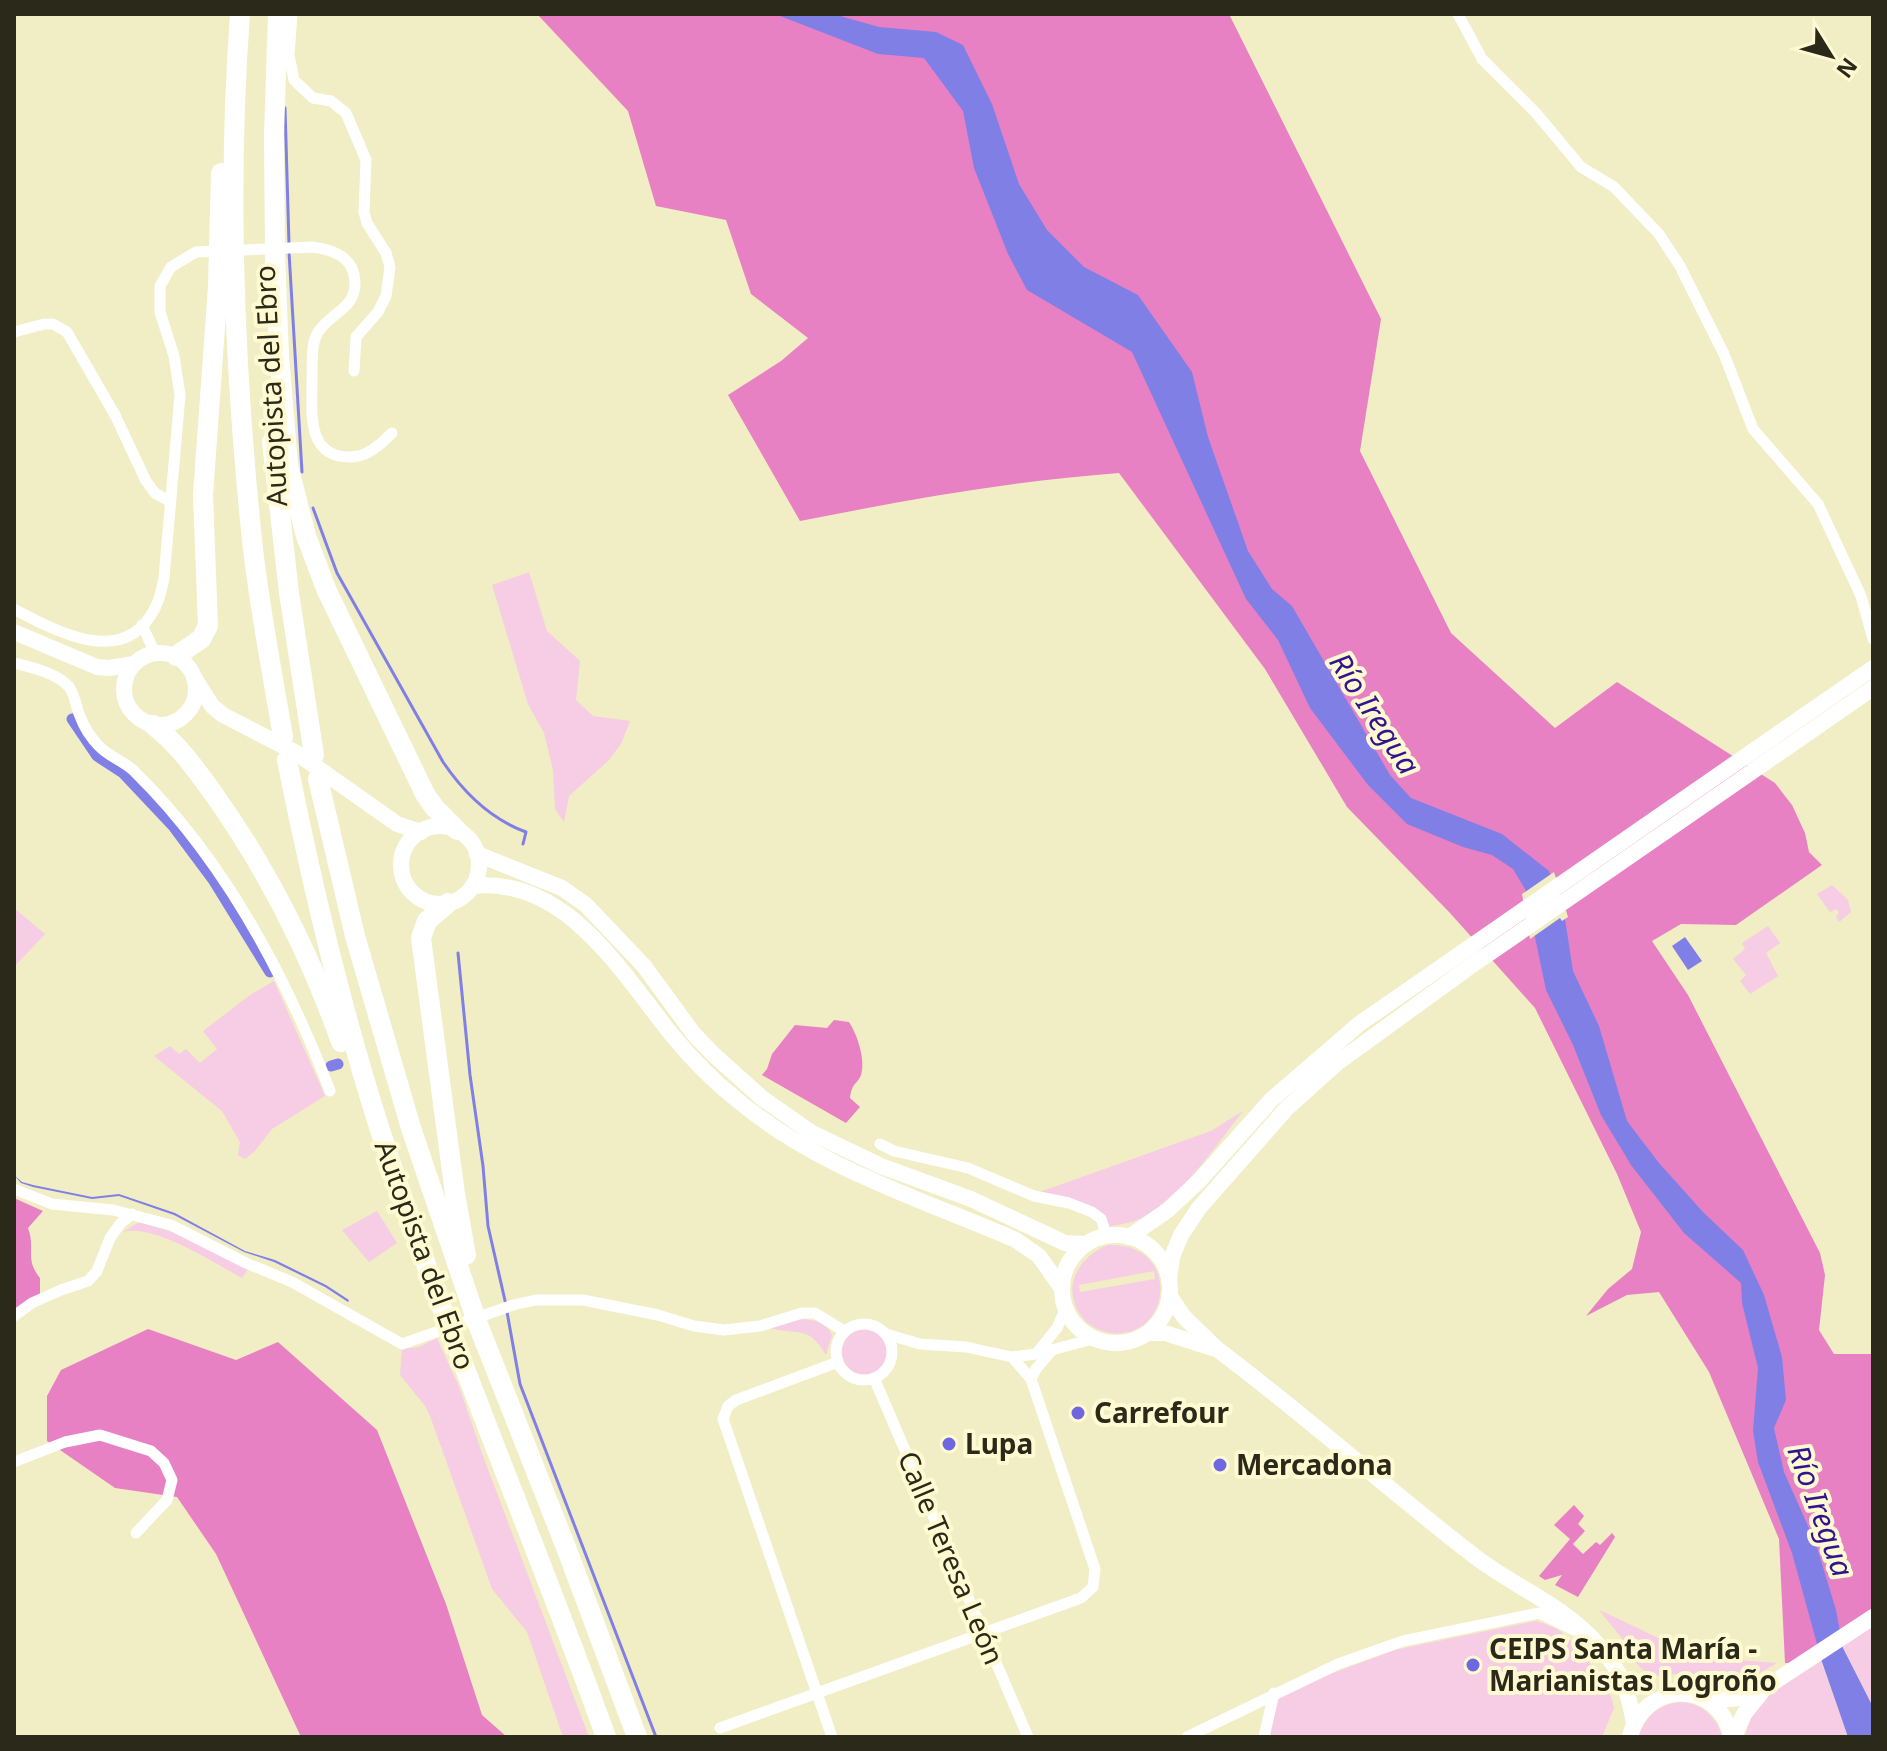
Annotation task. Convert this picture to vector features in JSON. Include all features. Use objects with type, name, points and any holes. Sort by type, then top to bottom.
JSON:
[{"type":"highway","points":[[166,655],[201,639],[208,626],[204,469],[218,286],[221,164],[229,118],[238,14]]},
{"type":"highway","name":"Autopista del Ebro","points":[[238,14],[234,191],[239,390],[253,543],[283,737]]},
{"type":"highway","name":"Autopista del Ebro","points":[[269,14],[263,220],[267,371],[281,533],[314,755]]},
{"type":"highway","points":[[278,14],[274,135],[275,255],[288,465],[306,536],[327,591],[425,794],[457,830]]},
{"type":"highway","points":[[153,725],[172,739],[220,804],[256,860],[295,933],[332,1018],[400,1210],[493,1440]]},
{"type":"highway","name":"Autopista del Ebro","points":[[287,760],[313,890],[366,1083],[439,1299],[606,1737]]},
{"type":"highway","name":"Autopista del Ebro","points":[[318,779],[355,936],[407,1117],[477,1322],[637,1737]]},
{"type":"highway","points":[[448,903],[427,921],[421,938],[461,1235],[483,1315],[567,1550]]},
{"type":"main road","points":[[14,632],[97,667],[118,667],[166,655],[191,669],[212,706],[223,715],[295,752],[397,824],[421,832]]},
{"type":"main road","points":[[124,697],[125,679],[134,664]]},
{"type":"main road","points":[[97,667],[124,697],[131,712],[145,723],[165,725],[207,714],[223,715]]},
{"type":"main road","points":[[1148,1333],[1160,1320],[1169,1288],[1172,1257],[1181,1235],[1199,1208],[1287,1108],[1463,961],[1873,668]]},
{"type":"main road","points":[[177,722],[191,708],[197,689],[195,679]]},
{"type":"main road","points":[[1129,1237],[1189,1191],[1271,1100],[1325,1051],[1873,688]]},
{"type":"main road","points":[[397,824],[407,845]]},
{"type":"main road","points":[[436,827],[457,830],[469,839],[477,854],[479,872],[473,886],[463,897],[448,903],[426,901],[408,887],[402,864],[407,845],[421,832],[436,827]]},
{"type":"main road","points":[[477,854],[562,888],[586,905],[637,957],[693,1033],[713,1054],[762,1098],[812,1133],[881,1166],[971,1199],[1065,1243],[1086,1244],[1107,1236],[1141,1241],[1160,1257],[1169,1288],[1184,1317],[1217,1349],[1475,1557],[1556,1606],[1600,1646],[1621,1675],[1628,1691],[1632,1730]]},
{"type":"main road","points":[[473,886],[496,884],[515,888],[558,909],[576,922],[609,955],[706,1073],[794,1142],[858,1175],[1016,1240],[1039,1256],[1061,1287]]},
{"type":"main road","points":[[1086,1244],[1066,1267],[1061,1287],[1065,1310],[1076,1327],[1103,1342],[1123,1343],[1148,1333],[1165,1333],[1217,1349]]},
{"type":"main road","points":[[1632,1730],[1645,1707],[1662,1697],[1683,1694],[1707,1701],[1741,1698],[1771,1684],[1873,1617]]},
{"type":"main road","points":[[1621,1675],[1662,1697]]},
{"type":"main road","points":[[1733,1737],[1752,1702],[1771,1684]]},
{"type":"main road","points":[[1707,1701],[1725,1718],[1733,1737]]},
{"type":"street","points":[[292,14],[289,55],[294,80],[313,98],[331,101],[346,113],[366,160],[364,212],[367,223],[388,260],[390,279],[386,296],[378,312],[356,337],[353,347],[354,371]]},
{"type":"street","points":[[1458,14],[1482,59],[1536,113],[1581,167],[1614,187],[1659,234],[1680,266],[1724,354],[1753,429],[1818,504],[1861,596],[1873,639]]},
{"type":"street","points":[[14,609],[83,640],[107,642],[121,640],[142,625],[157,606],[164,578],[180,395],[174,356],[160,312],[160,286],[171,267],[196,252],[306,248],[331,250],[346,258],[355,275],[356,286],[347,306],[324,324],[315,338],[312,425],[317,439],[329,452],[345,457],[357,457],[392,433]]},
{"type":"street","points":[[14,332],[53,324],[67,332],[115,415],[146,481],[155,493],[169,501]]},
{"type":"street","points":[[142,625],[166,655]]},
{"type":"street","points":[[14,663],[55,677],[69,687],[92,738],[111,756],[132,768],[201,850],[268,952],[303,1022],[330,1091]]},
{"type":"street","points":[[880,1144],[894,1151],[968,1168],[1034,1196],[1069,1203],[1092,1212],[1101,1219],[1107,1236]]},
{"type":"street","points":[[14,1189],[52,1204],[113,1210],[171,1225],[246,1263],[292,1282],[397,1343],[410,1344],[513,1305],[536,1300],[583,1300],[724,1330],[760,1326],[802,1313],[815,1313],[844,1331]]},
{"type":"street","points":[[14,1316],[32,1303],[88,1281],[97,1271],[110,1238],[132,1214]]},
{"type":"street","points":[[1036,1354],[1057,1328],[1065,1310]]},
{"type":"street","points":[[886,1334],[891,1355],[888,1367],[874,1378],[857,1380],[848,1376],[838,1362],[836,1349],[844,1331],[863,1324],[872,1325],[905,1341],[966,1347],[1012,1357],[1093,1339]]},
{"type":"street","points":[[891,1355],[905,1341]]},
{"type":"street","points":[[1031,1379],[1052,1350]]},
{"type":"street","points":[[720,1728],[984,1635],[1081,1598],[1093,1587],[1095,1569],[1031,1379],[1012,1357]]},
{"type":"street","points":[[832,1737],[725,1429],[725,1411],[736,1400],[838,1362]]},
{"type":"street","name":"Calle Teresa León","points":[[874,1378],[1028,1737]]},
{"type":"street","points":[[14,1462],[65,1442],[100,1435],[151,1451],[164,1463],[172,1480],[167,1500],[136,1533]]},
{"type":"street","points":[[1187,1737],[1338,1664],[1403,1641],[1539,1613],[1565,1624],[1600,1646]]},
{"type":"street","points":[[1264,1737],[1274,1693]]},
{"type":"shaded area","points":[[537,14],[1229,14],[1381,319],[1360,451],[1451,633],[1555,728],[1617,682],[1775,783],[1792,805],[1805,833],[1809,852],[1822,865],[1736,925],[1681,924],[1652,941],[1688,995],[1820,1253],[1825,1275],[1819,1330],[1834,1354],[1872,1354],[1873,1357],[1873,1611],[1795,1663],[1785,1663],[1779,1539],[1709,1372],[1659,1292],[1627,1295],[1586,1316],[1608,1289],[1632,1269],[1641,1232],[1617,1174],[1535,1008],[1450,913],[1347,807],[1265,669],[1119,473],[959,492],[800,521],[728,395],[781,361],[808,338],[751,294],[726,220],[656,206],[628,111]]},
{"type":"shaded area","points":[[775,14],[833,14],[879,27],[936,32],[963,45],[992,104],[1019,184],[1047,230],[1084,267],[1138,295],[1192,372],[1208,437],[1248,551],[1272,589],[1292,606],[1390,775],[1411,798],[1502,834],[1549,871],[1565,919],[1573,971],[1599,1026],[1627,1121],[1703,1212],[1743,1250],[1764,1295],[1782,1357],[1786,1400],[1774,1428],[1784,1472],[1816,1544],[1836,1610],[1843,1648],[1873,1707],[1873,1737],[1848,1737],[1822,1662],[1792,1553],[1758,1462],[1753,1431],[1758,1368],[1742,1303],[1741,1283],[1684,1233],[1631,1165],[1601,1115],[1573,1045],[1546,990],[1525,889],[1513,869],[1492,855],[1463,847],[1407,824],[1368,785],[1310,708],[1278,640],[1246,599],[1132,352],[1027,290],[1008,254],[974,168],[963,111],[924,58],[878,54]]},
{"type":"shaded area","points":[[529,572],[547,631],[580,661],[576,700],[593,716],[630,721],[621,744],[608,761],[569,796],[564,822],[555,809],[553,770],[544,733],[528,704],[492,585]]},
{"type":"shaded area","points":[[1832,885],[1848,900],[1851,912],[1839,922],[1836,917],[1839,912],[1836,909],[1830,912],[1817,894]]},
{"type":"shaded area","points":[[14,908],[45,934],[14,967]]},
{"type":"shaded area","points":[[1768,926],[1780,943],[1766,953],[1778,976],[1750,994],[1740,981],[1746,975],[1733,959],[1745,949],[1742,943]]},
{"type":"shaded area","points":[[1685,937],[1702,961],[1688,970],[1672,946]]},
{"type":"shaded area","points":[[274,981],[325,1096],[272,1129],[245,1159],[238,1155],[240,1142],[222,1111],[154,1056],[170,1046],[179,1054],[186,1049],[200,1063],[217,1049],[203,1031]]},
{"type":"shaded area","points":[[834,1020],[849,1022],[862,1055],[861,1075],[853,1086],[850,1098],[860,1107],[846,1123],[762,1075],[772,1054],[795,1025],[827,1028]]},
{"type":"shaded area","points":[[1243,1111],[1187,1181],[1161,1205],[1136,1220],[1099,1228],[1089,1212],[1037,1193],[1211,1131]]},
{"type":"shaded area","points":[[14,1175],[22,1182],[92,1197],[119,1194],[175,1213],[245,1251],[275,1260],[326,1285],[349,1300],[274,1262],[244,1252],[174,1215],[119,1196],[92,1199],[33,1187],[21,1183]]},
{"type":"shaded area","points":[[14,1198],[43,1211],[28,1228],[32,1265],[40,1278],[40,1294],[14,1313]]},
{"type":"shaded area","points":[[377,1211],[397,1243],[369,1262],[342,1230]]},
{"type":"shaded area","points":[[139,1222],[172,1232],[248,1269],[242,1278],[167,1239],[151,1233],[123,1232]]},
{"type":"shaded area","points":[[1108,1245],[1132,1248],[1148,1259],[1158,1274],[1160,1291],[1157,1308],[1147,1322],[1131,1331],[1110,1333],[1097,1329],[1083,1318],[1075,1303],[1072,1293],[1076,1273],[1098,1250]],"holes":[[[1154,1271],[1155,1279],[1080,1292],[1079,1285]]]},
{"type":"shaded area","points":[[801,1319],[820,1322],[830,1331],[832,1335],[826,1355],[808,1335],[770,1328]]},
{"type":"shaded area","points":[[148,1329],[236,1360],[278,1342],[377,1430],[446,1604],[482,1715],[507,1737],[301,1737],[216,1554],[177,1497],[115,1488],[47,1441],[47,1396],[61,1370]]},
{"type":"shaded area","points":[[865,1329],[881,1336],[888,1352],[881,1368],[865,1375],[849,1368],[842,1352],[849,1336]]},
{"type":"shaded area","points":[[437,1338],[460,1389],[589,1737],[563,1737],[527,1632],[492,1589],[430,1416],[400,1375],[402,1349],[419,1347]]},
{"type":"shaded area","points":[[1574,1505],[1584,1516],[1578,1524],[1585,1531],[1573,1544],[1583,1554],[1596,1542],[1600,1545],[1612,1533],[1615,1537],[1578,1597],[1555,1585],[1562,1575],[1545,1580],[1539,1576],[1570,1539],[1554,1525]]},
{"type":"shaded area","points":[[1599,1610],[1697,1653],[1777,1663],[1735,1687],[1684,1673],[1658,1676],[1643,1670],[1634,1661],[1634,1653]]},
{"type":"shaded area","points":[[1873,1611],[1873,1707],[1843,1648],[1822,1663],[1848,1737],[1745,1737],[1754,1714],[1770,1695],[1763,1685]]},
{"type":"shaded area","name":"CEIPS Santa María - Marianistas Logroño","points":[[1536,1621],[1558,1630],[1571,1641],[1608,1690],[1614,1708],[1602,1737],[1267,1737],[1277,1701],[1290,1689],[1395,1650]]},
{"type":"shaded area","points":[[1683,1702],[1708,1713],[1723,1737],[1638,1737],[1654,1712]]},
{"type":"pier","points":[[1554,872],[1568,917],[1562,921],[1560,918],[1530,939],[1522,894]]},
{"type":"waterway","points":[[285,108],[289,244]]},
{"type":"waterway","points":[[289,252],[302,472]]},
{"type":"waterway","points":[[313,508],[337,573],[443,762],[479,804],[501,820],[526,832],[523,844]]},
{"type":"waterway","points":[[72,719],[97,756],[123,773],[173,826],[214,881],[270,972]]},
{"type":"waterway","points":[[458,953],[488,1226],[506,1305]]},
{"type":"waterway","points":[[331,1066],[338,1064]]},
{"type":"waterway","points":[[507,1312],[520,1384],[656,1737]]},
{"type":"place","name":"Carrefour","points":[[1078,1413]]},
{"type":"place","name":"Lupa","points":[[949,1444]]},
{"type":"place","name":"Mercadona","points":[[1220,1465]]},
{"type":"place","name":"CEIPS Santa María - Marianistas Logroño","points":[[1473,1665]]},
{"type":"water label","name":"Río Iregua","points":[[1374,714]]},
{"type":"water label","name":"Río Iregua","points":[[1820,1511]]}]
